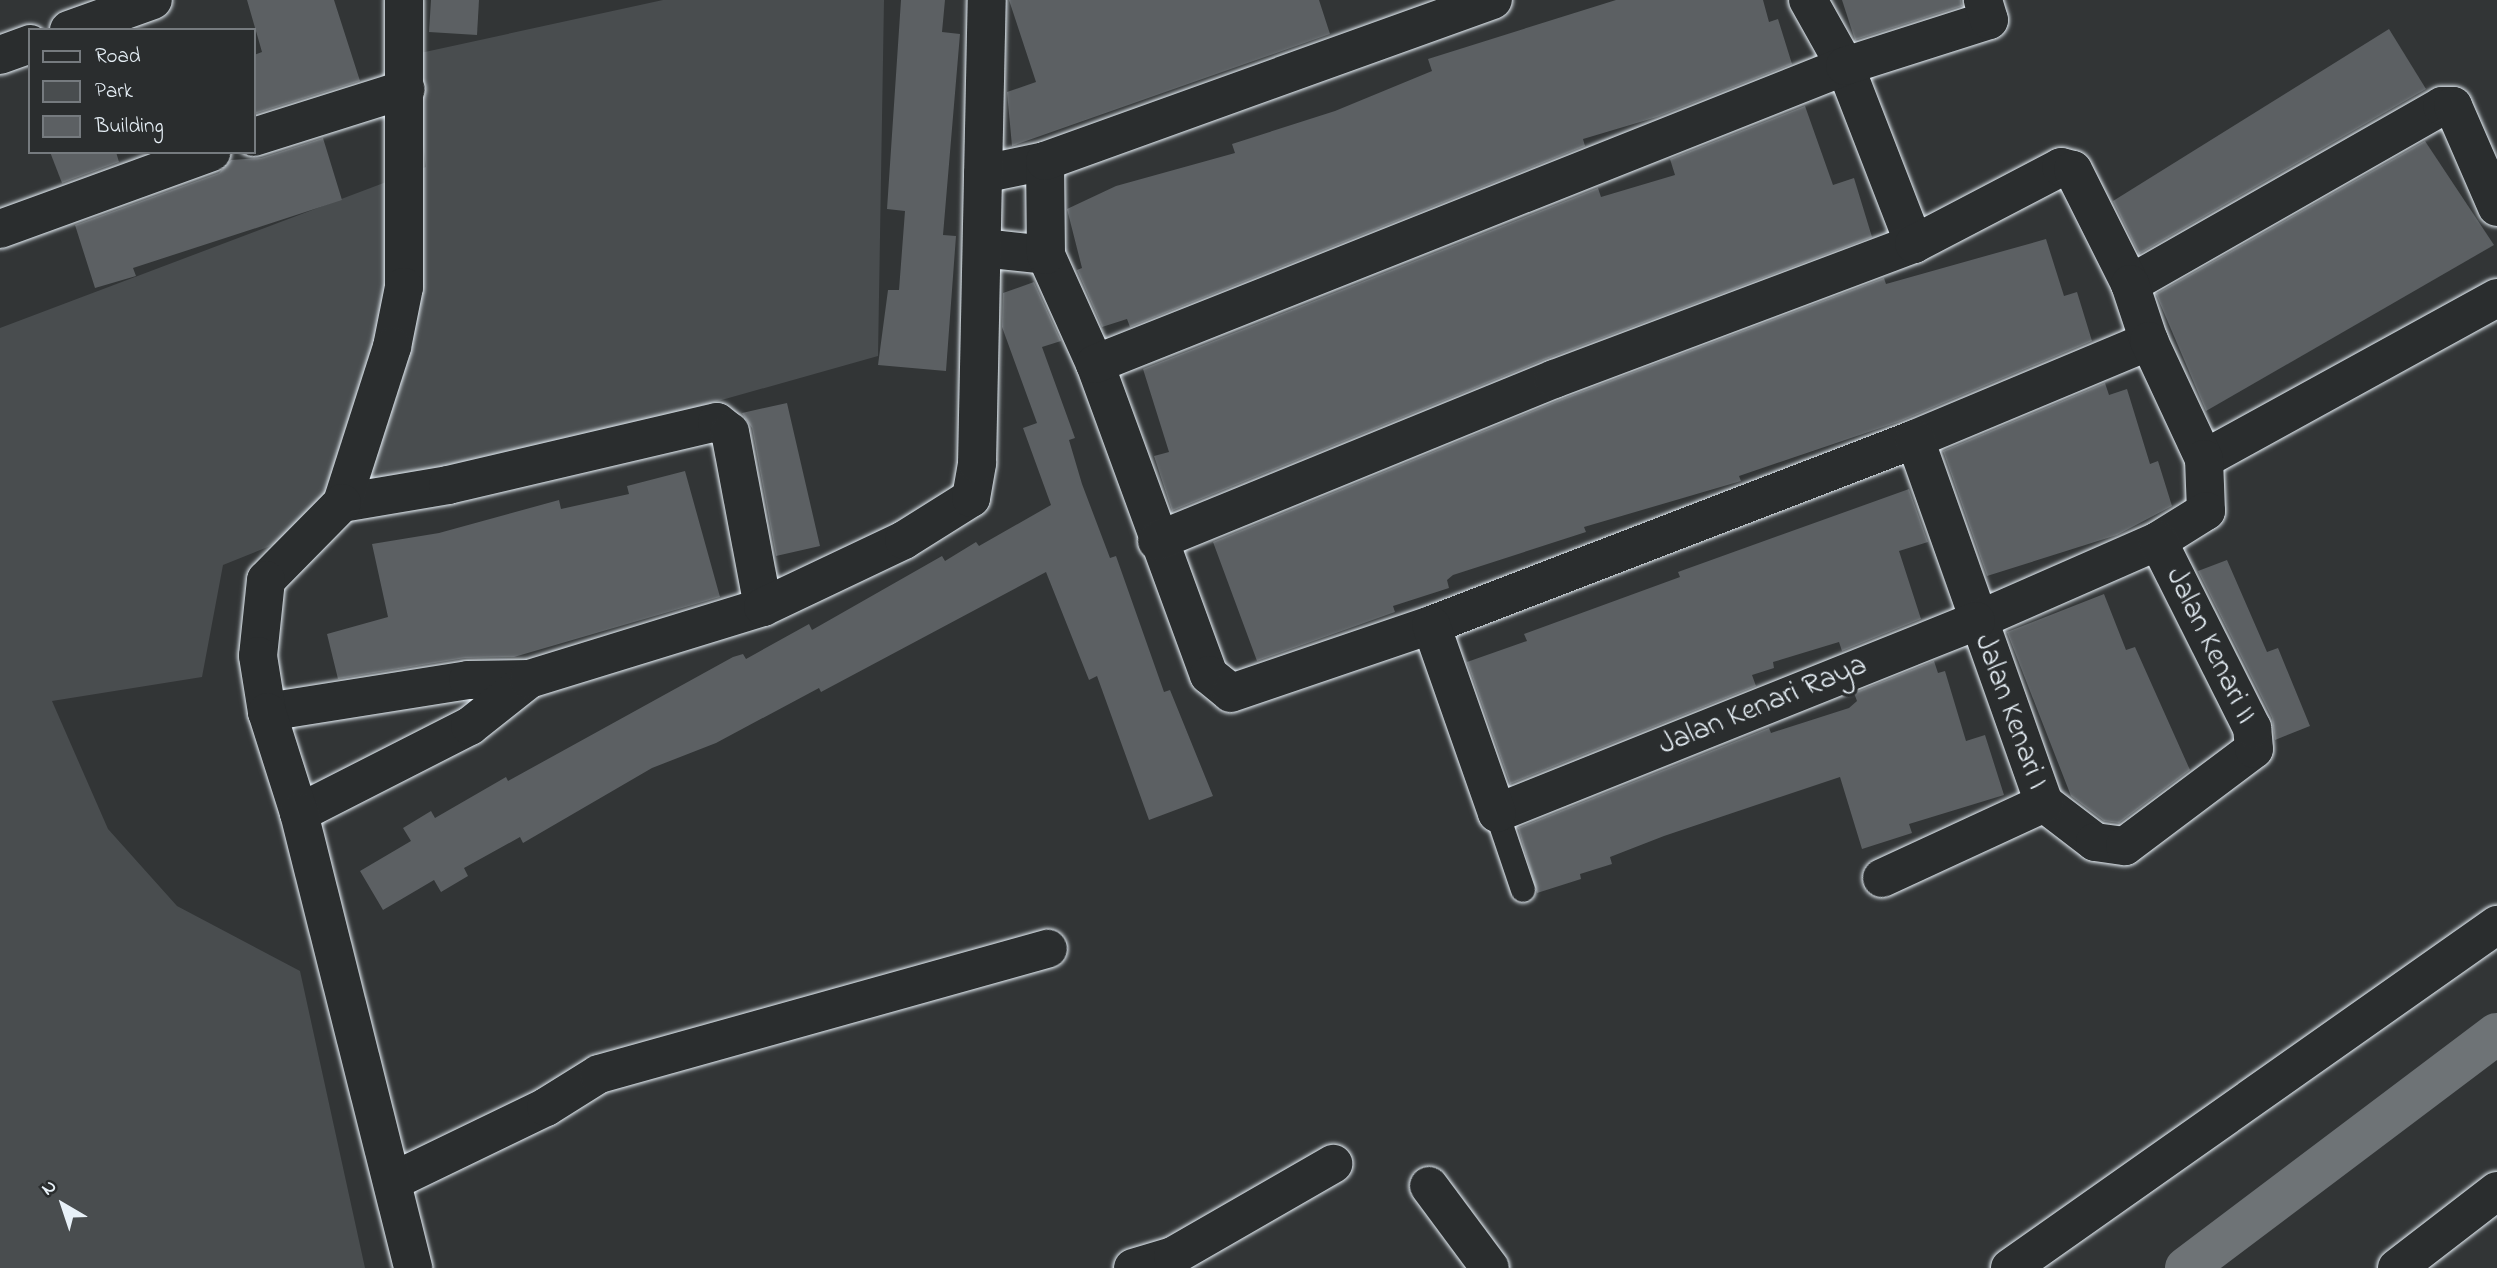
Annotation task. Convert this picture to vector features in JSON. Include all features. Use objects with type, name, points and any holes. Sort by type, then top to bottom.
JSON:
[{"type":"street","points":[[75,28],[153,0]]},
{"type":"street","points":[[404,0],[404,287],[392,347],[342,503],[266,580],[258,656],[267,712],[299,813],[413,1268]]},
{"type":"street","points":[[267,712],[468,680],[529,679],[763,607],[904,540],[971,498],[977,463],[987,0]]},
{"type":"street","points":[[983,174],[1045,161],[1493,0]]},
{"type":"street","points":[[1808,0],[1845,65],[1914,244]]},
{"type":"street","points":[[1095,364],[1845,65],[1989,20],[1983,0]]},
{"type":"street","points":[[0,55],[28,45]]},
{"type":"street","points":[[256,136],[406,89]]},
{"type":"street","points":[[2130,284],[2442,106],[2453,106],[2497,207]]},
{"type":"street","points":[[0,229],[206,154]]},
{"type":"street","points":[[1045,161],[1046,255],[1095,364],[1157,541],[1209,675],[1231,693],[1431,625],[1915,439],[2149,341]]},
{"type":"street","points":[[1157,541],[1554,379],[1914,244],[2061,167],[2073,170],[2130,284],[2149,341],[2204,458],[2497,298]]},
{"type":"street","points":[[982,248],[1046,255]]},
{"type":"street","points":[[342,503],[447,485],[717,422],[730,432],[763,607]]},
{"type":"street","name":"Jalan Kenari I","points":[[1915,439],[1976,621],[2044,803]]},
{"type":"street","name":"Jalan Kenari Raya","points":[[1497,813],[1976,621],[2158,541],[2206,511],[2204,458]]},
{"type":"street","name":"Jalan Kenari II","points":[[2044,803],[2095,842],[2125,846],[2254,749],[2252,728],[2158,541]]},
{"type":"street","points":[[1431,625],[1497,813]]},
{"type":"street","points":[[299,813],[470,726],[529,679]]},
{"type":"street","points":[[1882,877],[2044,803]]},
{"type":"street","points":[[2010,1268],[2497,925]]},
{"type":"street","points":[[393,1181],[547,1107],[599,1074],[1048,949]]},
{"type":"street","points":[[1133,1268],[1173,1256],[1333,1164]]},
{"type":"street","points":[[1429,1186],[1490,1268]]},
{"type":"street","points":[[2397,1268],[2497,1192]]},
{"type":"lane","points":[[1497,813],[1523,890]]},
{"type":"green space","points":[[663,0],[884,0],[878,356],[427,483],[223,565],[202,677],[52,701],[108,829],[177,906],[300,971],[365,1268],[0,1268],[0,328],[426,167],[411,55]]},
{"type":"building","points":[[247,0],[334,0],[360,81],[256,113],[256,54],[262,52]]},
{"type":"building","points":[[431,0],[479,0],[477,35],[429,32]]},
{"type":"building","points":[[901,0],[945,0],[942,32],[960,34],[943,235],[956,236],[946,371],[878,365],[888,290],[899,290],[905,211],[887,209]]},
{"type":"building","points":[[1009,0],[1319,0],[1330,34],[1012,146],[1007,92],[1036,82]]},
{"type":"building","points":[[1616,0],[1763,0],[1769,22],[1778,19],[1792,64],[1657,117],[1583,139],[1585,146],[1130,327],[1127,319],[1102,327],[1077,270],[1082,268],[1067,209],[1116,186],[1235,153],[1232,144],[1335,111],[1432,71],[1428,59]]},
{"type":"building","points":[[1842,0],[1961,0],[1962,6],[1855,40]]},
{"type":"building","points":[[2389,29],[2426,89],[2139,254],[2113,201]]},
{"type":"building","points":[[1805,106],[1833,185],[1854,178],[1872,237],[1546,359],[1172,511],[1154,456],[1169,452],[1143,369],[1598,188],[1601,197],[1675,175],[1670,159]]},
{"type":"building","points":[[323,138],[342,200],[133,268],[136,276],[95,288],[75,225],[219,173],[231,160],[261,158]]},
{"type":"building","points":[[2425,141],[2494,245],[2206,411],[2156,294]]},
{"type":"building","points":[[51,154],[117,154],[119,162],[62,183]]},
{"type":"building","points":[[2046,239],[2064,296],[2077,292],[2092,341],[1901,421],[1739,476],[1741,481],[1584,527],[1586,532],[1453,575],[1447,580],[1449,588],[1393,606],[1395,612],[1257,661],[1213,542],[1562,399],[1884,278],[1886,284]]},
{"type":"building","points":[[1034,282],[1061,341],[1042,347],[1075,438],[1069,440],[1082,484],[1110,558],[1116,556],[1164,692],[1170,690],[1213,796],[1149,820],[1097,676],[1089,680],[1046,572],[821,692],[819,688],[716,743],[652,768],[523,843],[520,837],[464,868],[468,876],[441,892],[434,880],[383,910],[360,871],[411,841],[403,828],[431,811],[435,818],[506,777],[508,781],[733,657],[743,654],[746,659],[809,624],[812,630],[942,556],[945,561],[976,542],[979,546],[1051,505],[1023,428],[1037,423],[1002,327],[1003,293]]},
{"type":"building","points":[[2105,383],[2109,395],[2127,389],[2150,464],[2158,461],[2172,506],[2117,535],[1987,576],[1943,451]]},
{"type":"building","points":[[787,403],[820,546],[776,556],[752,428],[742,413]]},
{"type":"building","points":[[685,471],[720,597],[514,657],[465,658],[338,679],[327,634],[388,617],[372,544],[439,533],[559,500],[561,509],[629,494],[627,486]]},
{"type":"building","points":[[1909,489],[1928,542],[1899,551],[1921,619],[1842,651],[1839,642],[1773,662],[1774,668],[1752,675],[1756,686],[1510,784],[1467,662],[1527,641],[1524,634],[1680,577],[1678,572]]},
{"type":"building","points":[[2227,560],[2267,652],[2278,648],[2310,726],[2275,740],[2272,718],[2198,571]]},
{"type":"building","points":[[2104,594],[2126,650],[2135,647],[2190,770],[2119,823],[2104,821],[2071,796],[2007,632]]},
{"type":"building","points":[[1934,661],[1938,673],[1945,671],[1966,741],[1985,735],[2004,795],[1909,824],[1912,833],[1862,849],[1840,777],[1664,836],[1610,857],[1612,864],[1580,874],[1581,879],[1537,893],[1518,828],[1769,728],[1771,733],[1849,708],[1857,701],[1854,693]]},
{"type":"waterway","points":[[2186,1268],[2497,1034]]}]
